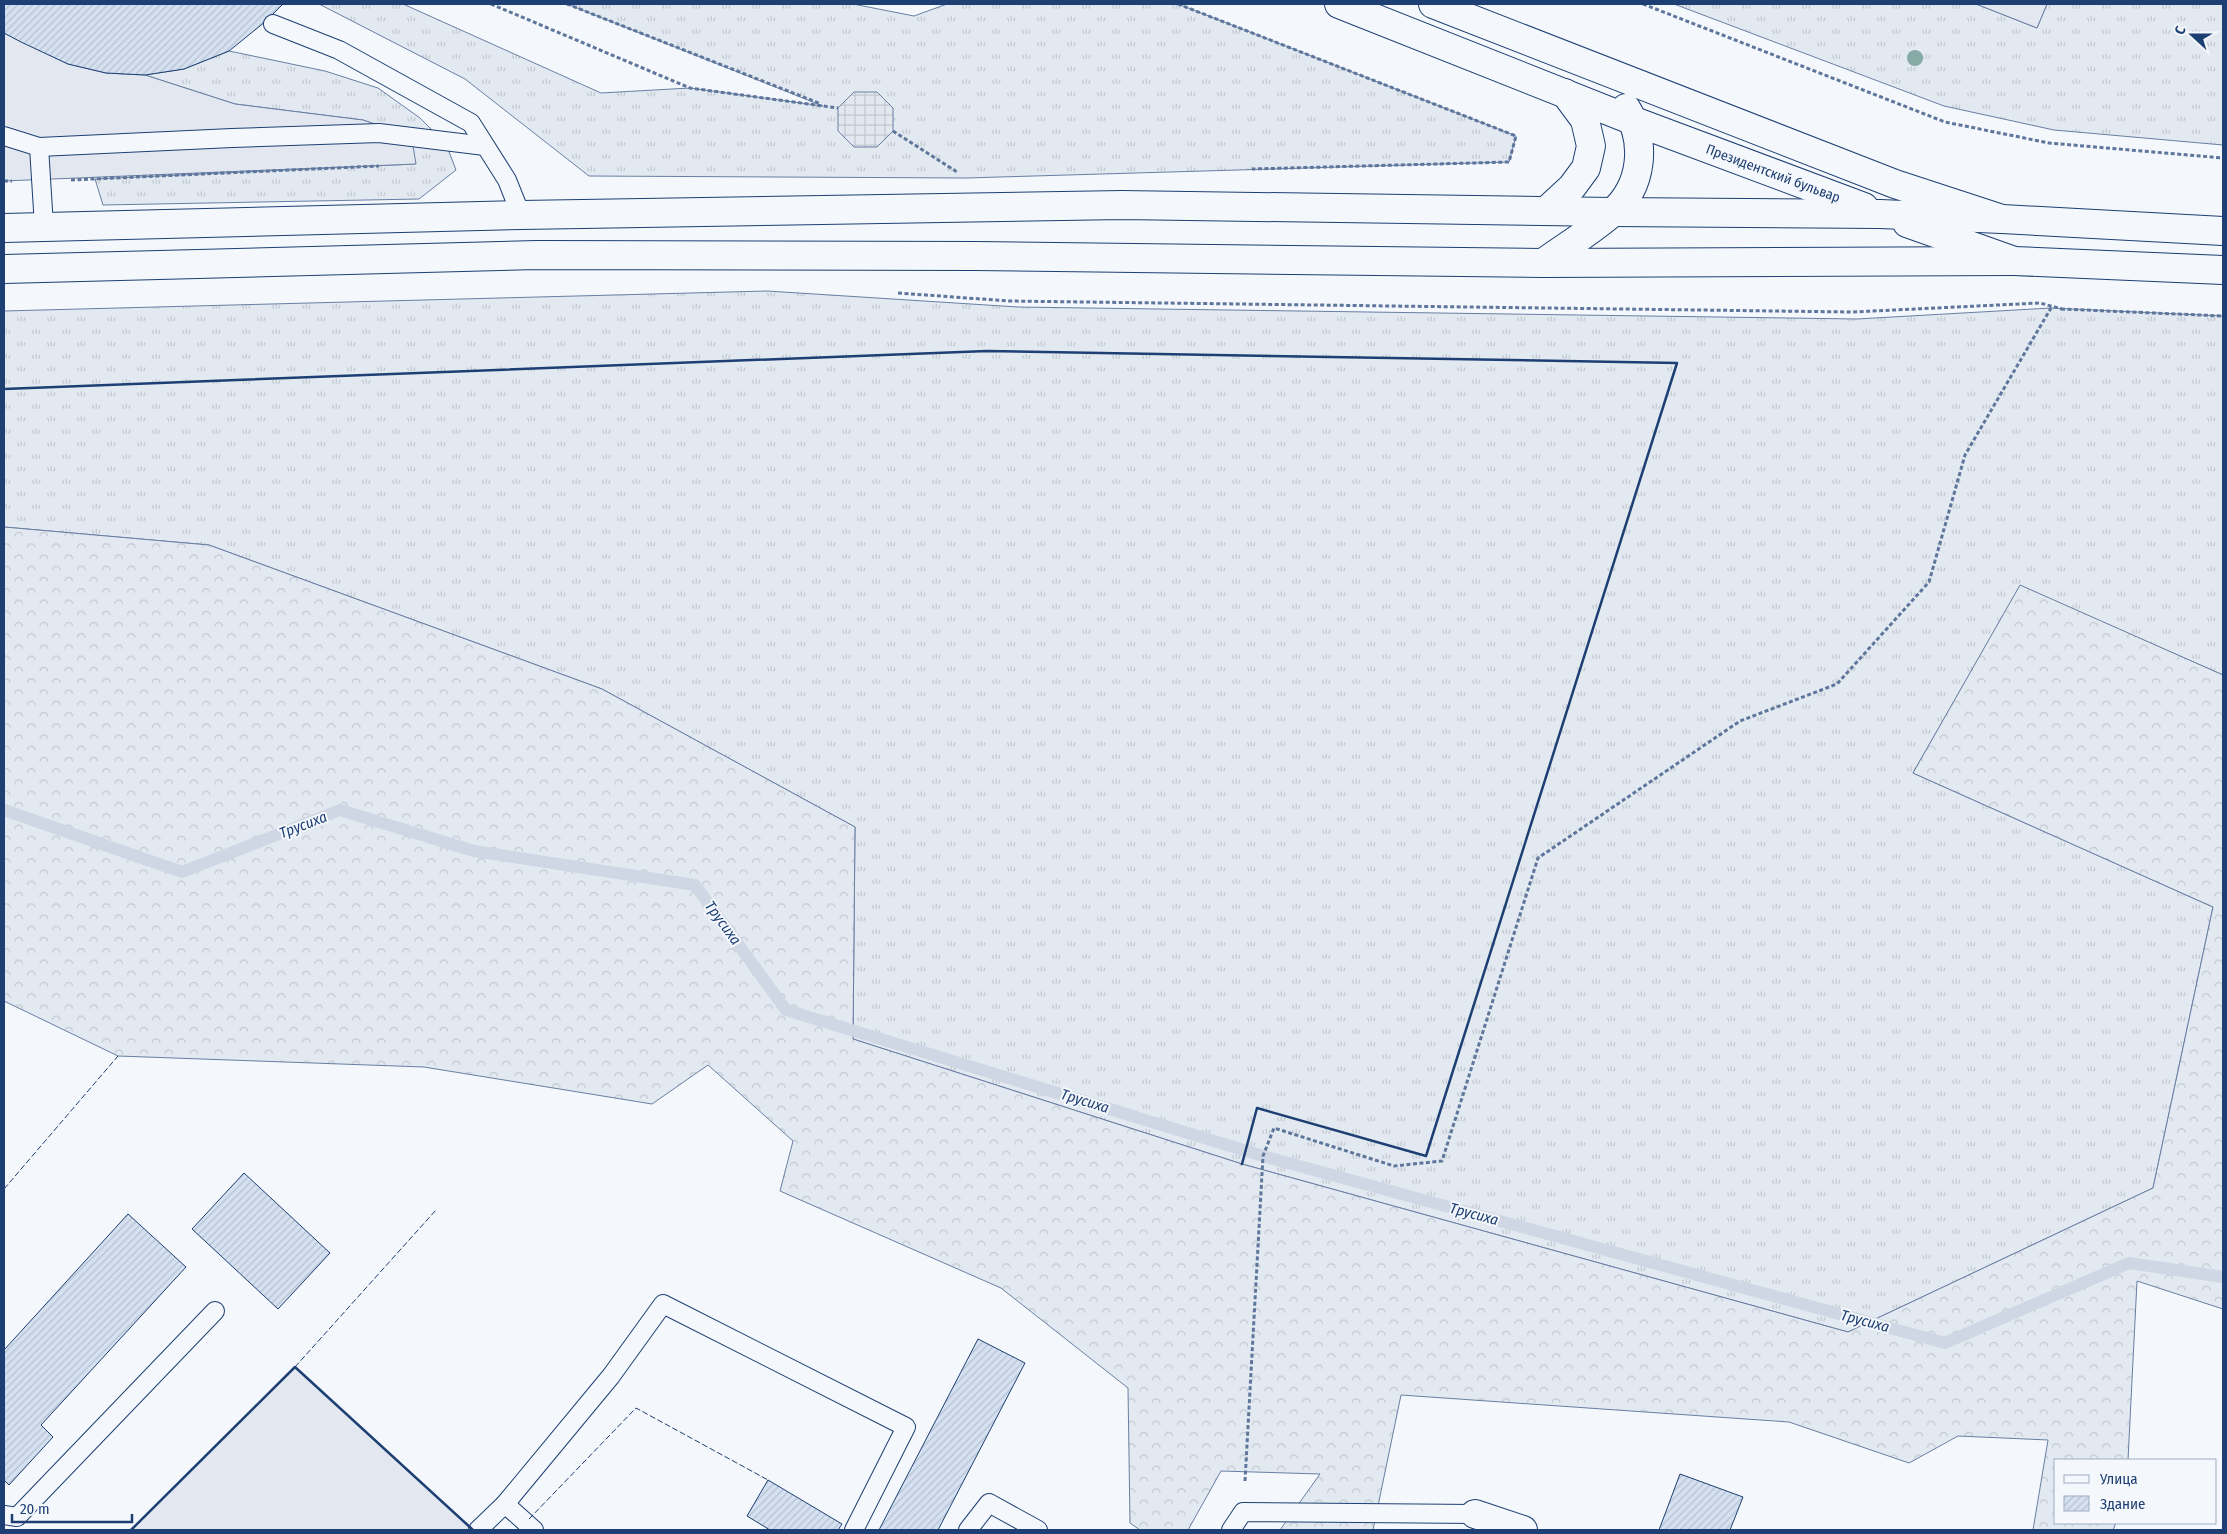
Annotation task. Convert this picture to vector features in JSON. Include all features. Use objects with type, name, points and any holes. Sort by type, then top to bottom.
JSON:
[{"type":"main road","name":"Президентский бульвар","points":[[1339,4],[1634,121],[1880,214],[2014,261],[2223,270]]},
{"type":"main road","points":[[1433,4],[1894,184],[2002,219]]},
{"type":"main road","points":[[1543,263],[1613,212],[1630,191],[1639,165],[1640,143],[1634,121],[1620,98],[1587,65]]},
{"type":"main road","points":[[1546,211],[1572,187],[1586,168],[1591,146],[1585,120],[1565,93]]},
{"type":"main road","points":[[4,228],[521,215],[1122,205],[1880,214],[2223,231]]},
{"type":"main road","points":[[4,269],[537,255],[975,256],[1543,263],[2014,261]]},
{"type":"main road","points":[[1475,1514],[1523,1530]]},
{"type":"lane","points":[[273,24],[338,50],[471,123],[507,180],[521,215]]},
{"type":"lane","points":[[4,136],[38,147],[379,133],[486,146]]},
{"type":"lane","points":[[38,147],[44,226]]},
{"type":"lane","points":[[478,1530],[506,1504],[611,1376],[663,1304],[906,1427],[854,1530]]},
{"type":"lane","points":[[4,1515],[17,1517],[215,1311]]},
{"type":"lane","points":[[968,1530],[989,1503],[1038,1530]]},
{"type":"lane","points":[[506,1504],[534,1530]]},
{"type":"lane","points":[[1232,1530],[1243,1512],[1475,1514]]},
{"type":"path","points":[[491,4],[690,88],[838,108]]},
{"type":"path","points":[[567,4],[826,106]]},
{"type":"path","points":[[1178,4],[1516,136],[1509,162],[1242,170]]},
{"type":"path","points":[[1642,4],[1944,122],[2049,143],[2223,158]]},
{"type":"path","points":[[893,131],[958,173]]},
{"type":"path","points":[[95,179],[386,165]]},
{"type":"path","points":[[892,293],[1019,301],[1852,312],[2040,303],[2062,309]]},
{"type":"path","points":[[1243,1512],[1263,1156],[1274,1128],[1394,1166],[1442,1160],[1538,858],[1740,721],[1837,684],[1929,582],[1965,455],[2051,308],[2223,316]]},
{"type":"green space","points":[[319,4],[403,4],[601,93],[690,88],[823,106],[567,4],[853,4],[914,16],[947,4],[1178,4],[1516,136],[1509,162],[966,178],[589,176],[465,79]]},
{"type":"green space","points":[[1674,4],[1976,4],[2037,28],[2047,4],[2223,4],[2223,145],[2054,130],[1944,106]]},
{"type":"green space","points":[[229,51],[325,71],[378,88],[420,118],[446,144],[456,170],[419,199],[103,205],[95,179],[415,164],[401,133],[363,120],[235,104],[145,75],[184,69]]},
{"type":"green space","points":[[767,291],[1018,307],[1857,319],[2051,308],[2223,316],[2223,675],[2020,586],[1913,773],[2213,907],[2153,1188],[1848,1332],[1242,1164],[853,1039],[855,827],[602,689],[209,545],[4,527],[4,311]]},
{"type":"green space","points":[[4,527],[209,545],[602,689],[855,827],[853,1039],[1242,1164],[1848,1332],[2153,1188],[2213,907],[1913,773],[2020,585],[2223,675],[2223,1309],[2137,1281],[2128,1459],[2054,1459],[2054,1524],[2116,1524],[2113,1530],[2033,1530],[2048,1440],[1958,1436],[1909,1463],[1789,1422],[1401,1395],[1373,1530],[1280,1530],[1320,1474],[1221,1471],[1188,1530],[1140,1530],[1130,1523],[1128,1388],[1001,1288],[780,1191],[793,1141],[708,1065],[652,1104],[424,1067],[118,1056],[4,1001]]},
{"type":"shaded area","points":[[1976,4],[2047,4],[2037,28]]},
{"type":"shaded area","points":[[4,33],[68,64],[106,73],[145,75],[235,104],[363,120],[401,133],[413,146],[416,164],[4,181]]},
{"type":"shaded area","points":[[854,92],[877,92],[893,108],[893,131],[877,147],[854,147],[838,131],[838,108]]},
{"type":"shaded area","points":[[295,1367],[474,1530],[131,1530]]},
{"type":"building","points":[[4,4],[283,4],[266,21],[229,51],[184,69],[145,75],[106,73],[68,64],[21,42],[4,33]]},
{"type":"building","points":[[244,1173],[330,1253],[278,1309],[192,1229]]},
{"type":"building","points":[[128,1214],[186,1267],[41,1425],[53,1437],[9,1485],[4,1480],[4,1350]]},
{"type":"building","points":[[978,1339],[1025,1363],[938,1530],[879,1530]]},
{"type":"building","points":[[1680,1474],[1743,1497],[1730,1530],[1659,1530]]},
{"type":"building","points":[[768,1480],[842,1524],[838,1530],[770,1530],[747,1516]]},
{"type":"waterway","name":"Трусиха","points":[[4,810],[182,872],[340,810],[474,851],[695,885],[786,1010],[1263,1156],[1945,1343],[2129,1263],[2223,1277]]},
{"type":"fence","points":[[4,1189],[118,1056]]},
{"type":"fence","points":[[295,1367],[436,1210]]},
{"type":"fence","points":[[529,1519],[636,1408],[768,1480]]},
{"type":"wall","points":[[4,389],[987,351],[1677,363],[1426,1156],[1257,1108],[1242,1164]]},
{"type":"wall","points":[[131,1530],[295,1367],[473,1530]]}]
